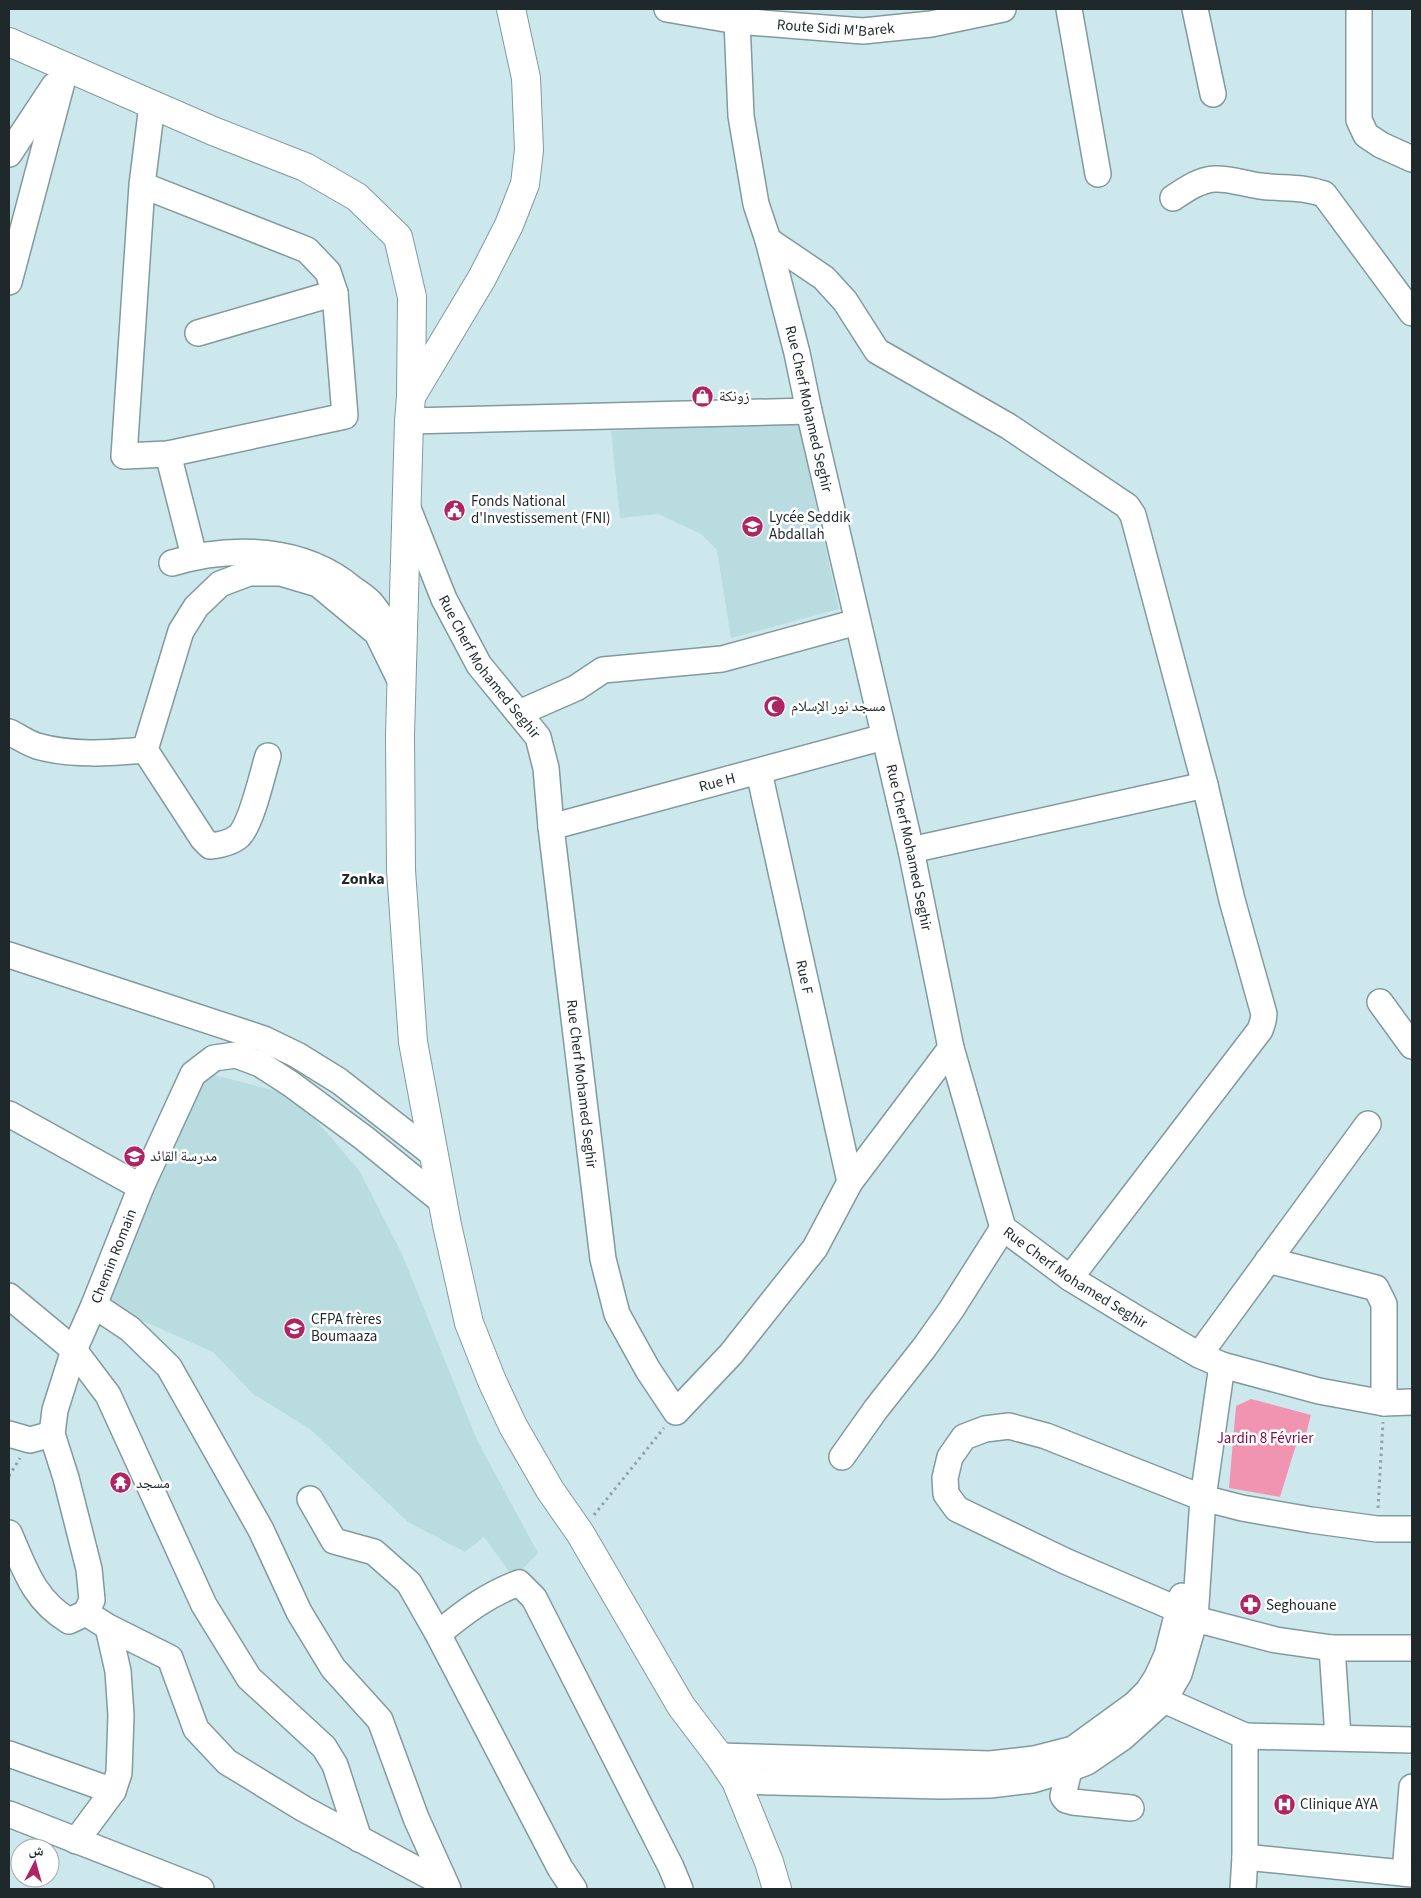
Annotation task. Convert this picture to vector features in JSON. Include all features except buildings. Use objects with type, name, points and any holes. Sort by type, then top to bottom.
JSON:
[{"type":"main road","points":[[410,409],[510,225],[525,184],[529,150],[526,78],[512,9]]},
{"type":"main road","points":[[9,42],[152,105],[305,167],[357,197],[398,237],[412,297],[402,684],[400,870],[413,1042],[443,1202],[469,1323],[492,1381],[513,1426],[550,1490],[580,1533],[681,1706],[736,1781],[769,1862],[777,1889]]},
{"type":"street","name":"Route Sidi M'Barek","points":[[668,9],[863,31],[931,24],[1003,9]]},
{"type":"street","points":[[1069,9],[1098,174]]},
{"type":"street","points":[[1195,9],[1213,94]]},
{"type":"street","points":[[1359,9],[1359,120],[1366,135],[1380,145],[1412,159]]},
{"type":"street","name":"Rue Cherf Mohamed Seghir","points":[[751,18],[740,116],[756,204],[768,240],[797,353],[857,622],[911,850],[952,1048],[1003,1228],[1070,1278],[1210,1360],[1319,1392],[1384,1403],[1412,1402]]},
{"type":"street","points":[[9,154],[66,67]]},
{"type":"street","points":[[9,282],[66,67]]},
{"type":"street","points":[[142,186],[308,250],[328,272],[335,293],[345,416],[168,454],[124,456],[142,186],[152,105]]},
{"type":"street","points":[[1173,198],[1187,188],[1215,179],[1237,180],[1259,186],[1309,189],[1324,194],[1412,313]]},
{"type":"street","points":[[768,240],[824,278],[845,301],[876,351],[1008,426],[1127,506],[1133,515],[1205,785],[1232,900],[1264,1014],[1260,1030],[1070,1278]]},
{"type":"street","points":[[198,333],[335,293]]},
{"type":"street","points":[[410,409],[809,411]]},
{"type":"street","points":[[168,454],[183,560],[260,552],[303,560],[338,576],[370,602],[403,648]]},
{"type":"street","name":"Rue Cherf Mohamed Seghir","points":[[407,506],[444,599],[479,665],[538,737],[546,768],[603,1259],[617,1314],[648,1370],[676,1412]]},
{"type":"street","points":[[145,750],[181,632],[196,607],[220,584],[249,573],[281,573],[318,584],[377,633],[402,684]]},
{"type":"street","points":[[519,713],[576,688],[603,670],[722,659],[857,622]]},
{"type":"street","points":[[9,732],[36,746],[71,751],[113,753],[145,750]]},
{"type":"street","name":"Rue H","points":[[552,827],[884,737]]},
{"type":"street","points":[[145,750],[203,839],[210,846],[223,845],[238,836],[247,823],[268,756]]},
{"type":"street","name":"Rue F","points":[[759,772],[850,1182]]},
{"type":"street","points":[[911,850],[1205,785]]},
{"type":"street","points":[[9,955],[264,1039],[297,1054],[339,1081],[434,1155]]},
{"type":"street","points":[[1380,1002],[1412,1046]]},
{"type":"street","points":[[676,1412],[731,1354],[815,1248],[850,1182],[952,1048]]},
{"type":"street","name":"Chemin Romain","points":[[86,1613],[92,1600],[89,1569],[66,1478],[52,1434],[55,1410],[74,1350],[141,1187],[193,1074],[214,1058],[236,1055],[260,1064],[291,1084],[364,1138],[443,1202]]},
{"type":"street","points":[[9,1114],[141,1187]]},
{"type":"street","points":[[719,1756],[990,1764],[1034,1759],[1071,1759],[1087,1762],[1122,1738],[1164,1700],[1179,1674],[1204,1498],[1210,1360],[1268,1260],[1368,1124]]},
{"type":"street","points":[[842,1457],[940,1325],[1003,1228]]},
{"type":"street","points":[[1268,1260],[1376,1288],[1384,1304],[1384,1403]]},
{"type":"street","points":[[9,1296],[74,1350],[108,1395],[204,1605],[249,1678],[324,1747],[336,1765],[359,1839]]},
{"type":"street","points":[[94,1305],[130,1330],[169,1367],[261,1530],[299,1612],[332,1668],[380,1720],[416,1818],[446,1886]]},
{"type":"street","points":[[1412,1529],[1377,1528],[1311,1520],[1242,1508],[1204,1498],[1046,1436],[1009,1426],[985,1429],[964,1437],[950,1457],[945,1478],[946,1494],[957,1509],[1065,1562],[1187,1615],[1276,1640],[1332,1648],[1412,1648]]},
{"type":"street","points":[[9,1434],[30,1440],[52,1434]]},
{"type":"street","points":[[310,1499],[334,1541],[374,1552],[409,1583],[438,1634],[560,1868],[574,1889]]},
{"type":"street","points":[[9,1533],[32,1586],[54,1611],[69,1621],[86,1613],[108,1627],[170,1658],[196,1730],[227,1762],[304,1810],[446,1886]]},
{"type":"street","points":[[438,1634],[463,1613],[500,1590],[519,1583],[534,1598],[667,1858],[680,1889]]},
{"type":"street","points":[[736,1781],[931,1786],[990,1785],[1032,1780],[1071,1759],[1135,1704],[1157,1677],[1187,1615]]},
{"type":"street","points":[[76,1841],[113,1792],[119,1774],[121,1715],[118,1671],[108,1627]]},
{"type":"street","points":[[1332,1648],[1338,1737]]},
{"type":"street","points":[[1164,1700],[1245,1736],[1412,1740]]},
{"type":"street","points":[[1243,1889],[1245,1857],[1245,1736]]},
{"type":"street","points":[[9,1754],[113,1792]]},
{"type":"street","points":[[1071,1759],[1063,1796],[1066,1800],[1131,1808]]},
{"type":"street","points":[[1245,1857],[1409,1873],[1412,1787]]},
{"type":"street","points":[[9,1814],[201,1889]]},
{"type":"path","points":[[1377,1528],[1384,1403]]},
{"type":"path","points":[[580,1533],[676,1412]]},
{"type":"shaded area","name":"Lycée Seddik Abdallah","points":[[798,423],[839,609],[731,638],[717,550],[701,534],[658,514],[620,518],[611,431]]},
{"type":"shaded area","name":"CFPA frères Boumaaza","points":[[207,1073],[295,1096],[359,1170],[402,1254],[477,1440],[538,1553],[514,1578],[484,1537],[465,1552],[408,1522],[310,1429],[253,1394],[213,1352],[105,1304]]},
{"type":"green space","name":"Jardin 8 Février","points":[[1251,1399],[1311,1415],[1306,1434],[1300,1432],[1280,1497],[1229,1488],[1236,1406]]},
{"type":"place","name":"زونكة","points":[[703,396]]},
{"type":"place","name":"Fonds National d'Investissement (FNI)","points":[[455,510]]},
{"type":"place","name":"Lycée Seddik Abdallah","points":[[753,526]]},
{"type":"place","name":"مسجد نور الإسلام","points":[[775,706]]},
{"type":"place","name":"مدرسة القائد","points":[[134,1156]]},
{"type":"place","name":"CFPA frères Boumaaza","points":[[295,1328]]},
{"type":"place","name":"مسجد","points":[[120,1483]]},
{"type":"place","name":"Seghouane","points":[[1250,1605]]},
{"type":"place","name":"Clinique AYA","points":[[1284,1804]]},
{"type":"district","name":"Zonka","points":[[363,879]]}]
